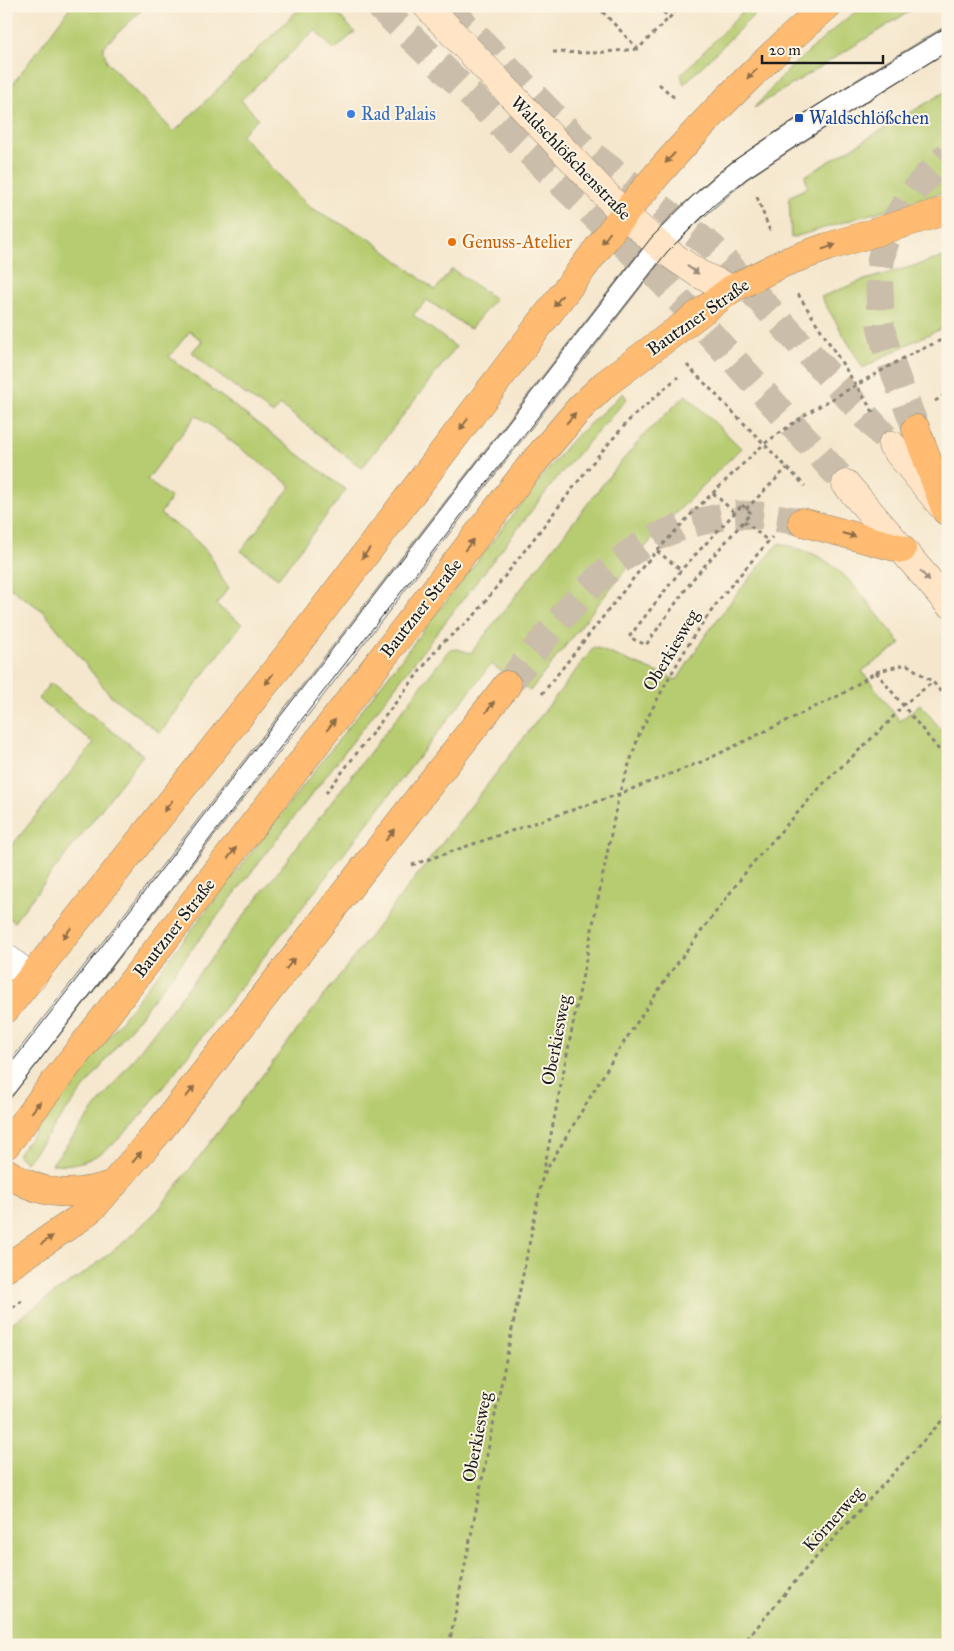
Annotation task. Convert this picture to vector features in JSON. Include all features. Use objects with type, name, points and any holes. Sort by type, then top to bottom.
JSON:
[{"type":"main road","name":"Waldschlößchenstraße","points":[[427,6],[624,214],[659,244],[699,274],[732,289]]},
{"type":"main road","points":[[6,1009],[300,640],[624,214],[662,167],[718,107],[787,41],[827,6]]},
{"type":"main road","name":"Bautzner Straße","points":[[6,1145],[533,462],[580,408],[605,384],[732,289],[783,263],[827,247],[948,210]]},
{"type":"main road","points":[[916,429],[947,512]]},
{"type":"main road","points":[[892,445],[947,512]]},
{"type":"main road","points":[[846,484],[948,602]]},
{"type":"main road","points":[[802,522],[902,549]]},
{"type":"main road","points":[[6,1268],[81,1217],[114,1184],[166,1122],[507,685]]},
{"type":"main road","points":[[6,1172],[24,1184],[45,1191],[70,1194],[114,1184]]},
{"type":"street","points":[[6,958],[32,978]]},
{"type":"lane","points":[[6,1085],[659,244],[684,219],[740,170],[859,92],[948,38]]},
{"type":"path","points":[[597,6],[638,48]]},
{"type":"path","points":[[658,6],[669,18]]},
{"type":"path","points":[[552,52],[593,53],[638,48],[681,6]]},
{"type":"path","points":[[783,263],[797,293],[877,417]]},
{"type":"path","points":[[644,565],[764,444],[809,412],[856,384],[909,355],[948,337]]},
{"type":"path","points":[[326,793],[440,645],[474,616],[603,451],[632,418],[689,367],[806,487]]},
{"type":"path","points":[[746,509],[787,468]]},
{"type":"path","points":[[713,494],[734,512]]},
{"type":"path","points":[[742,505],[746,509],[751,513],[693,579],[646,644],[629,637],[681,570],[734,512],[742,505]]},
{"type":"path","points":[[744,521],[768,541]]},
{"type":"path","name":"Oberkiesweg","points":[[449,1645],[618,794],[640,732],[666,680],[696,632],[723,595],[773,535]]},
{"type":"path","points":[[657,551],[681,570]]},
{"type":"path","points":[[410,866],[618,794],[706,760],[842,694],[876,672],[906,664],[932,682],[948,701]]},
{"type":"path","points":[[876,672],[948,761]]},
{"type":"path","points":[[542,1177],[632,1030],[670,973],[751,865],[823,784],[887,724],[903,705],[932,682]]},
{"type":"path","name":"Körnerweg","points":[[742,1645],[809,1565],[948,1414]]},
{"type":"green space","points":[[71,6],[146,6],[103,47],[107,62],[174,132],[302,6],[330,6],[355,32],[334,50],[315,30],[241,100],[258,118],[241,135],[309,207],[370,239],[435,290],[452,269],[495,299],[470,329],[427,300],[413,315],[456,347],[362,468],[280,405],[273,414],[213,371],[192,352],[202,341],[190,331],[169,357],[346,490],[278,578],[241,551],[291,486],[196,415],[147,480],[171,498],[160,514],[194,539],[214,561],[222,579],[229,587],[216,605],[242,624],[160,733],[110,695],[43,611],[13,590],[6,582],[6,93]]},
{"type":"green space","points":[[748,6],[763,6],[684,84],[681,75]]},
{"type":"green space","points":[[863,6],[918,6],[754,108],[789,69]]},
{"type":"green space","points":[[948,90],[948,191],[791,238],[789,197],[808,187],[805,176]]},
{"type":"green space","points":[[948,256],[948,326],[916,340],[863,368],[821,297],[861,281]]},
{"type":"green space","points":[[623,393],[627,399],[560,474],[26,1163],[17,1155],[546,472],[571,441]]},
{"type":"green space","points":[[686,395],[741,448],[666,523],[617,580],[530,691],[491,664],[132,1126],[109,1147],[92,1158],[72,1164],[52,1164],[449,650],[457,649],[471,653],[614,470],[646,433]]},
{"type":"green space","points":[[779,543],[823,559],[848,579],[901,644],[862,671],[900,721],[920,704],[948,738],[948,1645],[6,1645],[6,1327],[90,1269],[125,1241],[158,1210],[594,647],[677,680],[705,636]]},
{"type":"green space","points":[[50,683],[143,755],[14,922],[6,915],[6,853],[94,743],[38,699]]},
{"type":"tunnel","points":[[379,6],[665,284],[846,484]]},
{"type":"tunnel","points":[[447,6],[588,152],[712,247],[892,445]]},
{"type":"tunnel","points":[[916,429],[892,367],[881,328],[880,264],[884,245],[897,216],[916,189],[948,155]]},
{"type":"tunnel","points":[[507,685],[593,583],[618,562],[645,544],[674,529],[731,515],[760,516],[802,522]]},
{"type":"tram line","points":[[6,1070],[651,238],[702,187],[760,142],[948,26]]},
{"type":"tram line","points":[[6,1104],[319,697],[667,252],[712,207],[746,179],[948,51]]},
{"type":"place","name":"Rad Palais","points":[[351,114]]},
{"type":"place","name":"Waldschlößchen","points":[[799,118]]},
{"type":"place","name":"Genuss-Atelier","points":[[452,242]]}]
